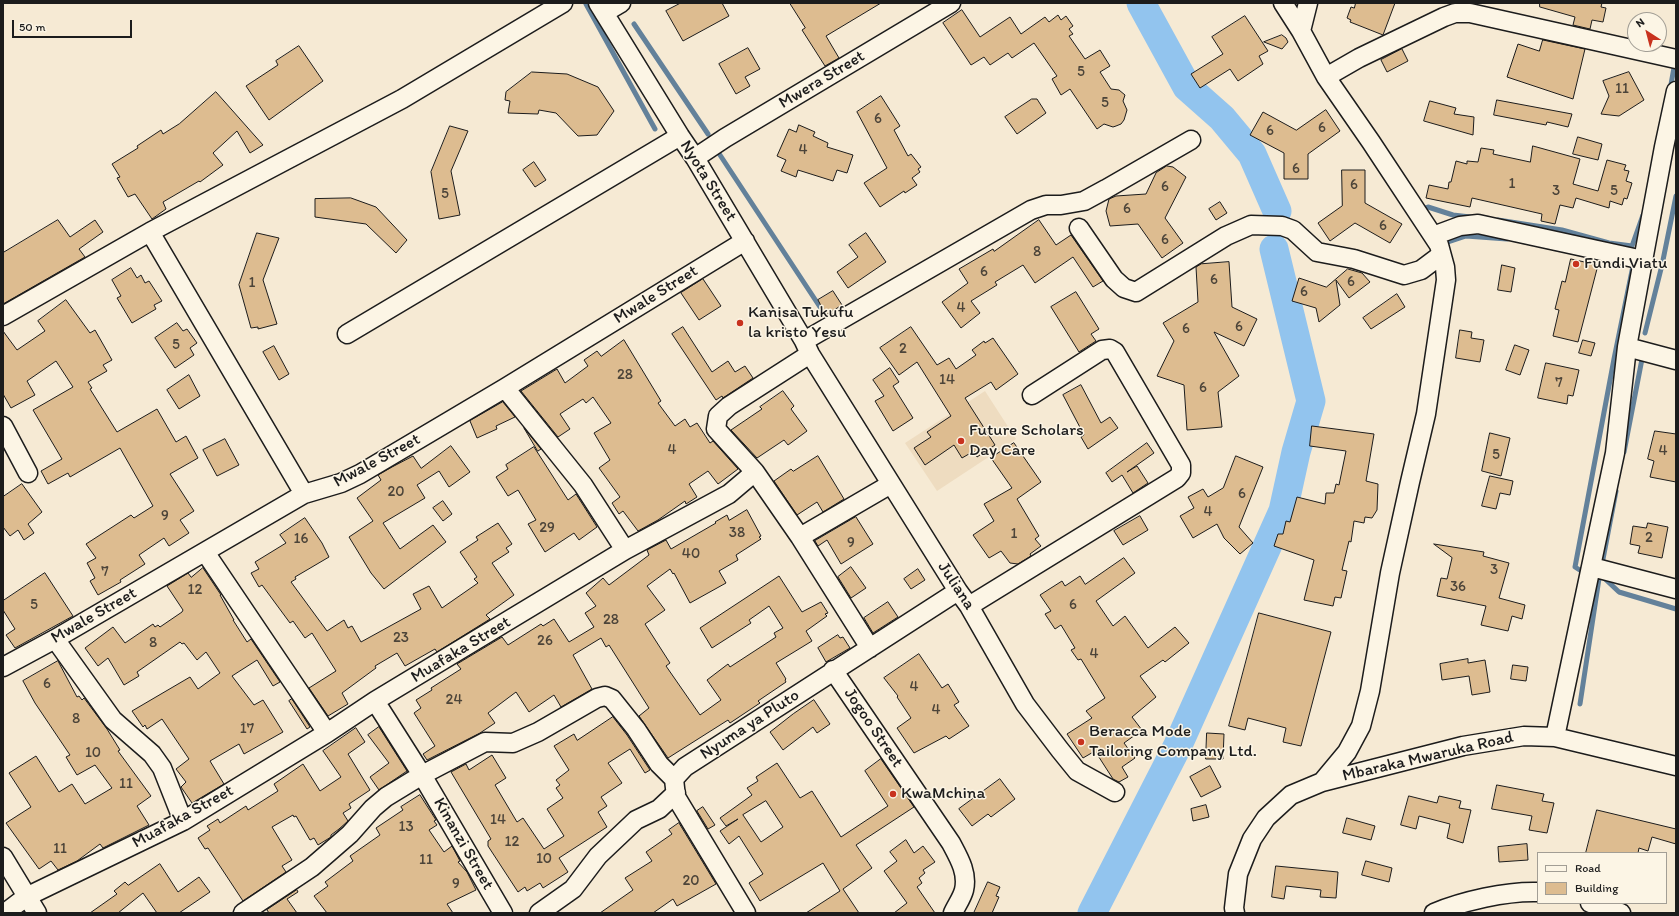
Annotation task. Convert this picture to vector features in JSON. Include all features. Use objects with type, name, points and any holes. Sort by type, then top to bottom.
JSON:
[{"type":"street","points":[[3,316],[150,232],[402,99],[563,3]]},
{"type":"street","points":[[601,8],[621,3]]},
{"type":"street","name":"Mwera Street","points":[[695,158],[725,138],[951,3]]},
{"type":"street","points":[[1283,3],[1301,31],[1326,77],[1439,245],[1445,267],[1446,280],[1426,414],[1390,574],[1370,691],[1361,726],[1347,752],[1322,782]]},
{"type":"street","points":[[1301,31],[1308,3]]},
{"type":"street","name":"Nyota Street","points":[[601,8],[695,158],[810,352]]},
{"type":"street","points":[[1326,77],[1358,58],[1455,13],[1470,13],[1676,59]]},
{"type":"street","points":[[1555,737],[1615,453],[1627,347],[1664,147],[1676,91]]},
{"type":"street","points":[[347,334],[410,298],[680,136]]},
{"type":"street","points":[[870,648],[800,537],[755,472],[716,429],[718,416],[730,406],[810,352],[1031,210],[1046,205],[1061,205],[1084,201],[1191,140]]},
{"type":"street","points":[[1432,236],[1460,226],[1478,224],[1643,260]]},
{"type":"street","points":[[1079,228],[1114,279],[1124,288],[1136,292],[1226,236],[1250,225],[1282,226],[1293,230],[1317,252],[1354,259],[1404,275],[1421,270],[1441,255]]},
{"type":"street","points":[[150,232],[304,494]]},
{"type":"street","name":"Mwale Street","points":[[3,667],[55,639],[304,494],[341,483],[360,474],[505,388],[745,241]]},
{"type":"street","points":[[1627,347],[1676,360]]},
{"type":"street","points":[[969,606],[1177,478],[1181,473],[1181,465],[1115,352],[1110,349],[1102,350],[1032,395]]},
{"type":"street","name":"Juliana","points":[[810,352],[891,484],[969,606],[1025,704],[1077,771],[1115,792]]},
{"type":"street","points":[[505,388],[583,485],[625,550]]},
{"type":"street","points":[[3,426],[28,473]]},
{"type":"street","name":"Muafaka Street","points":[[5,913],[26,897],[183,821],[327,733],[376,701],[625,550],[729,494],[755,472]]},
{"type":"street","points":[[800,537],[891,484]]},
{"type":"street","points":[[205,552],[327,733]]},
{"type":"street","points":[[1592,566],[1676,589]]},
{"type":"street","name":"Nyuma ya Pluto","points":[[538,913],[573,889],[598,856],[636,820],[659,809],[675,786],[685,767],[958,590]]},
{"type":"street","points":[[55,639],[113,720],[152,754],[162,768],[183,821]]},
{"type":"street","name":"Jogoo Street","points":[[834,670],[951,843],[960,859],[964,871],[964,891],[953,913]]},
{"type":"street","points":[[242,913],[312,867],[350,834],[373,808],[386,797],[422,775],[485,742],[514,743],[538,732],[598,698],[605,696],[612,699],[636,729],[675,786],[676,797],[746,913]]},
{"type":"street","name":"Kinanzi Street","points":[[376,701],[422,775],[503,913]]},
{"type":"street","name":"Mbaraka Mwaruka Road","points":[[1235,913],[1234,908],[1238,874],[1252,839],[1266,818],[1291,795],[1322,782],[1463,746],[1524,736],[1555,737],[1676,766]]},
{"type":"street","points":[[3,857],[37,913]]},
{"type":"street","points":[[1434,913],[1452,906],[1520,891],[1537,892]]},
{"type":"street","points":[[1593,904],[1621,913]]},
{"type":"shaded area","name":"Future Scholars Day Care","points":[[985,391],[1016,439],[937,491],[905,443]]},
{"type":"building","points":[[681,3],[722,3],[729,16],[683,41],[666,11]]},
{"type":"building","points":[[790,3],[881,3],[826,36],[839,58],[825,66],[802,30],[805,28]]},
{"type":"building","points":[[1356,3],[1395,3],[1383,35],[1350,22],[1351,20],[1347,18],[1351,7],[1354,8]]},
{"type":"building","points":[[1540,3],[1602,3],[1601,7],[1606,8],[1603,22],[1592,20],[1590,29],[1573,25],[1575,17],[1540,7]]},
{"type":"building","points":[[962,10],[980,37],[1010,17],[1021,34],[1045,17],[1049,22],[1058,15],[1061,20],[1066,16],[1073,26],[1069,29],[1073,34],[1069,36],[1085,59],[1100,50],[1110,66],[1100,72],[1111,89],[1119,90],[1125,95],[1123,101],[1127,110],[1124,120],[1121,124],[1113,127],[1104,124],[1097,129],[1070,89],[1061,95],[1052,79],[1057,76],[1034,43],[1012,58],[1008,53],[990,65],[984,57],[971,65],[943,23]]},
{"type":"building","points":[[1245,16],[1268,51],[1259,56],[1263,64],[1238,81],[1230,69],[1200,88],[1191,74],[1223,54],[1212,37]]},
{"type":"building","points":[[1282,35],[1288,42],[1282,49],[1264,42]]},
{"type":"building","points":[[1543,40],[1585,49],[1573,99],[1507,77],[1518,44],[1539,51]]},
{"type":"building","points":[[299,46],[323,81],[269,120],[246,86],[278,65],[276,61]]},
{"type":"building","points":[[748,48],[760,69],[745,77],[750,86],[736,94],[719,64]]},
{"type":"building","points":[[1402,49],[1408,61],[1387,72],[1381,60]]},
{"type":"building","points":[[532,72],[567,74],[598,87],[614,111],[597,135],[578,136],[556,113],[539,110],[538,114],[508,113],[510,101],[505,100],[506,92]]},
{"type":"building","points":[[1629,72],[1644,100],[1619,116],[1601,114],[1609,96],[1603,81]]},
{"type":"building","points":[[216,92],[263,145],[250,153],[237,131],[213,153],[223,165],[200,182],[199,181],[163,202],[166,209],[152,219],[135,194],[128,197],[117,178],[120,177],[112,164],[138,148],[137,146],[161,130],[163,134],[179,124]]},
{"type":"building","points":[[881,96],[900,126],[894,130],[908,156],[911,154],[921,167],[918,169],[920,172],[912,178],[917,185],[905,193],[904,191],[880,207],[864,183],[887,168],[857,112]]},
{"type":"building","points":[[1032,99],[1037,99],[1046,113],[1017,134],[1005,117]]},
{"type":"building","points":[[1497,100],[1572,114],[1568,127],[1547,122],[1546,125],[1494,115]]},
{"type":"building","points":[[1430,101],[1456,108],[1454,114],[1474,117],[1473,135],[1424,121]]},
{"type":"building","points":[[1326,110],[1340,131],[1308,154],[1308,179],[1284,179],[1284,153],[1250,135],[1263,112],[1296,130]]},
{"type":"building","points":[[799,125],[815,132],[813,136],[828,143],[827,147],[853,155],[847,173],[837,170],[833,181],[798,170],[796,177],[781,171],[786,160],[777,156],[789,129],[796,132]]},
{"type":"building","points":[[450,126],[468,131],[451,171],[460,215],[439,219],[431,172]]},
{"type":"building","points":[[1578,137],[1602,144],[1598,160],[1573,154]]},
{"type":"building","points":[[1533,146],[1580,159],[1573,184],[1598,191],[1607,160],[1626,165],[1624,170],[1629,171],[1626,181],[1632,183],[1627,199],[1624,198],[1622,205],[1610,201],[1609,208],[1576,198],[1573,208],[1560,205],[1555,224],[1541,221],[1542,214],[1472,198],[1470,207],[1426,198],[1429,185],[1448,189],[1456,161],[1467,164],[1467,161],[1478,162],[1481,148],[1494,150],[1493,154],[1530,162]]},
{"type":"building","points":[[534,162],[546,180],[535,187],[523,170]]},
{"type":"building","points":[[1167,166],[1173,167],[1186,177],[1165,218],[1183,243],[1162,258],[1138,224],[1110,226],[1106,211],[1109,199],[1116,196],[1146,194],[1156,173]]},
{"type":"building","points":[[1342,170],[1365,170],[1365,203],[1402,224],[1390,243],[1355,223],[1330,241],[1318,223],[1342,206]]},
{"type":"building","points":[[351,198],[376,207],[407,240],[396,253],[366,224],[315,217],[315,199]]},
{"type":"building","points":[[1220,202],[1227,213],[1216,220],[1209,209]]},
{"type":"building","points":[[58,220],[70,237],[95,220],[103,232],[79,249],[85,257],[3,304],[3,253]]},
{"type":"building","points":[[1039,220],[1056,245],[1071,235],[1103,281],[1093,287],[1073,257],[1035,283],[1023,265],[995,282],[997,285],[971,301],[980,313],[961,328],[942,302],[968,283],[959,269],[993,249],[994,251]]},
{"type":"building","points":[[257,233],[279,238],[263,280],[277,324],[258,329],[258,327],[251,328],[239,285]]},
{"type":"building","points":[[866,233],[886,262],[848,288],[837,272],[858,257],[849,245]]},
{"type":"building","points":[[1571,259],[1598,265],[1578,342],[1553,336],[1559,310],[1555,309],[1562,281],[1565,282]]},
{"type":"building","points":[[1229,262],[1232,307],[1257,319],[1244,346],[1214,332],[1239,376],[1218,392],[1222,427],[1187,430],[1184,385],[1157,376],[1174,341],[1163,323],[1198,302],[1196,267],[1201,264]]},
{"type":"building","points":[[1502,265],[1515,268],[1511,292],[1498,290]]},
{"type":"building","points":[[131,268],[137,278],[141,275],[145,283],[149,281],[162,301],[154,305],[156,309],[132,323],[117,298],[121,296],[112,280]]},
{"type":"building","points":[[1348,269],[1362,273],[1370,282],[1349,298],[1336,280],[1340,305],[1319,322],[1316,308],[1292,301],[1299,278],[1326,287]]},
{"type":"building","points":[[703,279],[721,306],[699,320],[681,293]]},
{"type":"building","points":[[833,291],[842,305],[826,315],[818,300]]},
{"type":"building","points":[[1076,292],[1099,329],[1091,334],[1096,341],[1079,352],[1051,307]]},
{"type":"building","points":[[1397,294],[1405,307],[1371,329],[1363,318]]},
{"type":"building","points":[[66,300],[90,333],[95,330],[112,360],[103,365],[107,371],[88,382],[92,388],[90,389],[117,432],[157,409],[176,442],[186,436],[198,458],[170,474],[194,511],[180,520],[189,533],[169,546],[164,538],[139,555],[145,564],[120,580],[121,582],[98,595],[90,581],[95,578],[87,563],[96,558],[86,544],[131,515],[134,518],[153,506],[120,448],[70,477],[68,473],[48,484],[41,471],[62,459],[33,410],[73,387],[56,361],[27,381],[35,395],[11,408],[3,394],[3,331],[17,350],[45,331],[38,321]]},
{"type":"building","points":[[177,323],[183,331],[187,329],[197,343],[190,348],[194,355],[175,368],[155,338]]},
{"type":"building","points":[[683,327],[712,372],[728,361],[735,372],[745,366],[753,378],[723,398],[722,396],[716,400],[672,334]]},
{"type":"building","points":[[911,327],[937,365],[949,358],[956,369],[976,355],[972,350],[984,341],[985,343],[993,338],[1018,374],[996,390],[991,382],[965,398],[995,445],[977,457],[974,451],[962,458],[954,445],[925,465],[914,448],[931,437],[927,432],[951,416],[917,362],[899,375],[880,348]]},
{"type":"building","points":[[1460,330],[1472,332],[1471,338],[1484,340],[1480,362],[1456,358]]},
{"type":"building","points":[[624,340],[661,401],[658,403],[675,426],[685,419],[690,427],[697,423],[710,443],[713,441],[738,469],[718,484],[708,471],[689,484],[697,497],[686,504],[685,501],[658,520],[638,531],[623,511],[619,514],[612,503],[620,497],[599,468],[610,460],[594,433],[611,423],[593,397],[586,403],[583,399],[560,414],[570,429],[558,437],[521,391],[557,369],[565,383],[588,366],[584,360],[597,351],[601,356]]},
{"type":"building","points":[[1583,340],[1595,343],[1591,356],[1579,353]]},
{"type":"building","points":[[1515,345],[1529,350],[1520,375],[1506,370]]},
{"type":"building","points":[[274,346],[289,374],[279,380],[263,352]]},
{"type":"building","points":[[1546,363],[1579,370],[1573,396],[1568,395],[1567,404],[1538,398]]},
{"type":"building","points":[[890,368],[899,382],[893,386],[913,418],[893,431],[875,401],[884,396],[873,380]]},
{"type":"building","points":[[189,375],[200,396],[179,409],[167,390]]},
{"type":"building","points":[[1081,385],[1101,423],[1110,417],[1118,428],[1088,449],[1081,437],[1084,435],[1063,395]]},
{"type":"building","points":[[783,391],[794,406],[791,409],[807,431],[788,445],[784,440],[757,458],[731,430],[762,409],[760,407]]},
{"type":"building","points":[[503,402],[515,417],[496,426],[497,429],[477,438],[470,421]]},
{"type":"building","points":[[1312,426],[1374,434],[1366,481],[1378,484],[1377,510],[1372,518],[1365,517],[1364,523],[1354,521],[1351,542],[1349,541],[1342,570],[1347,571],[1341,598],[1335,597],[1333,606],[1304,600],[1314,560],[1274,546],[1278,534],[1283,534],[1286,521],[1290,522],[1297,497],[1325,504],[1326,493],[1334,493],[1336,484],[1339,485],[1346,451],[1310,446]]},
{"type":"building","points":[[524,428],[541,449],[538,451]]},
{"type":"building","points":[[1655,431],[1676,434],[1676,482],[1650,477],[1654,461],[1648,459]]},
{"type":"building","points":[[1490,433],[1510,438],[1501,476],[1482,471]]},
{"type":"building","points":[[225,439],[239,465],[217,476],[203,450]]},
{"type":"building","points":[[1014,443],[1041,482],[1017,499],[1039,536],[1035,539],[1041,546],[1030,554],[1031,556],[1018,564],[1010,563],[1001,551],[989,558],[973,535],[994,521],[984,504],[1012,488],[991,458]]},
{"type":"building","points":[[1147,443],[1154,453],[1127,472],[1137,466],[1148,483],[1133,493],[1122,475],[1112,482],[1106,473]]},
{"type":"building","points":[[451,446],[470,472],[449,487],[439,471],[417,485],[425,498],[383,523],[400,549],[433,525],[446,542],[384,589],[371,573],[349,537],[373,521],[357,498],[381,480],[378,475],[392,467],[413,456],[421,468]]},
{"type":"building","points":[[534,447],[568,500],[576,494],[597,527],[579,540],[574,533],[545,552],[528,524],[536,520],[518,490],[508,496],[496,477],[508,469],[506,465]]},
{"type":"building","points":[[818,456],[844,499],[823,512],[817,502],[797,515],[774,481],[791,469],[793,471]]},
{"type":"building","points":[[1236,456],[1263,467],[1239,527],[1253,543],[1240,554],[1224,538],[1217,524],[1193,538],[1180,516],[1194,508],[1188,497],[1203,489],[1208,497],[1223,488]]},
{"type":"building","points":[[1490,476],[1513,481],[1510,495],[1500,493],[1496,509],[1482,506]]},
{"type":"building","points":[[22,484],[42,512],[28,524],[34,533],[24,540],[18,530],[10,536],[3,527],[3,497]]},
{"type":"building","points":[[443,501],[452,514],[443,521],[433,508]]},
{"type":"building","points":[[747,510],[761,536],[759,537],[761,539],[736,555],[738,560],[719,571],[726,583],[690,603],[674,573],[673,574],[670,569],[647,586],[665,610],[645,624],[670,663],[666,666],[700,715],[721,700],[707,680],[728,664],[730,667],[776,637],[774,633],[783,628],[769,606],[749,620],[751,623],[712,648],[700,628],[779,576],[802,612],[821,602],[828,613],[825,614],[827,616],[806,631],[812,641],[776,663],[786,679],[786,682],[758,701],[760,703],[730,723],[728,720],[668,758],[639,716],[649,708],[609,645],[606,647],[601,638],[573,655],[592,689],[561,707],[554,695],[529,712],[516,692],[488,713],[495,723],[480,733],[427,760],[423,754],[435,746],[414,713],[421,708],[416,700],[432,690],[431,688],[461,669],[457,664],[502,637],[508,645],[541,624],[543,626],[554,619],[569,642],[594,627],[585,613],[596,606],[586,593],[603,578],[609,585],[649,555],[647,550],[666,540],[671,549],[727,515],[729,520]]},
{"type":"building","points":[[1140,516],[1148,530],[1123,545],[1114,531]]},
{"type":"building","points":[[856,517],[873,544],[841,564],[827,540],[818,546],[815,541]]},
{"type":"building","points":[[305,518],[322,543],[329,557],[295,577],[296,579],[291,582],[327,631],[344,620],[348,628],[352,626],[361,642],[421,609],[413,594],[429,586],[442,608],[478,583],[474,579],[477,577],[460,552],[478,540],[476,537],[498,523],[512,544],[506,548],[509,552],[492,563],[514,595],[486,615],[490,619],[437,652],[435,649],[405,666],[397,653],[375,666],[376,668],[342,693],[348,704],[328,716],[309,688],[336,671],[312,633],[305,638],[293,621],[290,623],[262,585],[259,587],[251,573],[259,569],[255,562],[286,543],[280,535]]},
{"type":"building","points":[[1648,523],[1668,527],[1662,558],[1638,553],[1640,546],[1630,544],[1633,526],[1646,528]]},
{"type":"building","points":[[1434,544],[1484,552],[1483,556],[1509,563],[1499,598],[1525,605],[1522,619],[1512,616],[1508,631],[1481,625],[1486,606],[1437,596],[1441,578],[1447,579],[1452,558]]},
{"type":"building","points":[[1124,558],[1135,573],[1096,601],[1113,626],[1125,616],[1148,648],[1175,627],[1189,643],[1165,662],[1163,660],[1140,676],[1156,697],[1132,717],[1142,730],[1124,743],[1135,758],[1122,767],[1128,777],[1119,782],[1113,779],[1095,751],[1083,758],[1067,734],[1092,718],[1086,711],[1105,698],[1081,659],[1078,660],[1071,650],[1075,648],[1061,625],[1055,629],[1045,614],[1051,611],[1040,595],[1062,581],[1065,586],[1080,576],[1085,584]]},
{"type":"building","points":[[851,567],[866,588],[851,598],[838,577]]},
{"type":"building","points":[[203,568],[221,595],[233,620],[247,642],[251,639],[280,682],[273,686],[257,660],[232,676],[254,705],[263,700],[283,732],[244,754],[239,744],[210,761],[224,784],[192,803],[181,787],[186,782],[176,769],[189,759],[162,719],[147,729],[145,725],[143,727],[132,711],[190,677],[198,689],[220,673],[206,652],[197,660],[184,643],[182,644],[180,642],[137,672],[139,676],[124,685],[108,658],[98,666],[85,648],[113,627],[125,643],[153,624],[155,627],[158,625],[160,627],[183,610],[167,586],[188,573],[191,577]]},
{"type":"building","points":[[918,569],[925,580],[911,589],[904,579]]},
{"type":"building","points":[[45,573],[73,616],[15,648],[6,635],[15,629],[3,610],[3,601]]},
{"type":"building","points":[[888,602],[898,617],[873,633],[864,618]]},
{"type":"building","points":[[1259,613],[1331,632],[1301,746],[1283,742],[1286,728],[1248,718],[1245,730],[1229,726]]},
{"type":"building","points":[[838,635],[840,638],[843,637],[850,648],[826,662],[818,648]]},
{"type":"building","points":[[919,654],[942,688],[948,684],[959,702],[954,705],[969,726],[949,739],[946,736],[914,753],[897,728],[911,718],[897,697],[898,696],[884,678]]},
{"type":"building","points":[[1468,659],[1468,663],[1485,660],[1490,692],[1472,695],[1469,676],[1442,680],[1440,664]]},
{"type":"building","points":[[58,661],[77,697],[79,696],[82,700],[84,698],[107,729],[120,750],[118,751],[151,796],[137,806],[149,825],[103,848],[100,844],[77,861],[58,870],[51,861],[39,869],[6,823],[31,807],[9,773],[36,756],[59,792],[72,784],[85,804],[112,788],[95,765],[77,775],[66,757],[70,755],[35,703],[23,681]]},
{"type":"building","points":[[1513,665],[1528,667],[1526,681],[1511,679]]},
{"type":"building","points":[[292,699],[310,727],[307,729],[289,701]]},
{"type":"building","points":[[814,700],[830,724],[817,733],[813,727],[783,750],[770,732]]},
{"type":"building","points":[[613,717],[650,770],[645,773],[630,749],[608,763],[622,783],[601,797],[607,806],[598,812],[607,827],[559,858],[568,872],[543,888],[540,883],[527,891],[525,887],[518,892],[488,846],[488,841],[491,839],[451,772],[466,764],[469,770],[492,755],[506,778],[495,785],[517,822],[523,818],[544,849],[564,836],[547,809],[563,798],[556,788],[560,785],[556,780],[569,770],[554,746],[574,734],[577,740]]},
{"type":"building","points":[[379,727],[407,771],[379,790],[370,777],[389,763],[368,735]]},
{"type":"building","points":[[356,728],[365,742],[348,754],[370,790],[349,804],[351,808],[343,813],[348,821],[331,835],[331,837],[318,845],[314,838],[310,840],[296,816],[294,817],[293,815],[272,827],[292,860],[282,866],[286,872],[243,901],[208,848],[205,849],[198,838],[210,830],[207,826],[218,819],[220,823],[246,806],[248,810],[278,791],[274,784],[303,764],[320,791],[341,777],[323,751]]},
{"type":"building","points":[[1207,733],[1224,734],[1223,759],[1206,759]]},
{"type":"building","points":[[881,759],[914,807],[856,845],[872,868],[843,889],[859,913],[806,913],[840,891],[823,863],[760,901],[749,883],[763,874],[739,836],[729,844],[720,831],[738,819],[726,826],[720,818],[752,795],[747,788],[758,781],[756,777],[777,763],[800,798],[812,791],[841,837],[888,806],[865,771]],"holes":[[[766,801],[783,827],[761,842],[743,815]]]},
{"type":"building","points":[[1210,766],[1221,787],[1201,797],[1190,777]]},
{"type":"building","points":[[1000,779],[1015,799],[991,817],[988,814],[972,826],[959,809]]},
{"type":"building","points":[[1497,785],[1544,794],[1542,801],[1554,803],[1547,833],[1529,830],[1532,816],[1492,809]]},
{"type":"building","points":[[420,795],[436,820],[434,821],[437,825],[429,830],[444,852],[452,846],[460,861],[458,862],[467,872],[476,890],[447,904],[453,913],[327,913],[314,896],[328,886],[325,882],[353,861],[350,856],[380,835],[376,828],[403,810],[401,807]]},
{"type":"building","points":[[1409,796],[1437,803],[1439,796],[1461,801],[1459,808],[1471,810],[1463,843],[1447,838],[1450,824],[1419,816],[1416,829],[1401,825]]},
{"type":"building","points":[[1206,805],[1209,817],[1193,821],[1191,809]]},
{"type":"building","points":[[703,807],[715,825],[708,829],[697,811]]},
{"type":"building","points":[[1597,810],[1676,829],[1676,844],[1652,837],[1648,851],[1639,848],[1638,852],[1586,852]]},
{"type":"building","points":[[1347,818],[1375,826],[1371,840],[1343,833]]},
{"type":"building","points":[[679,823],[716,884],[677,906],[673,899],[653,913],[600,913],[633,890],[625,878],[652,861],[646,852],[672,834],[669,830]]},
{"type":"building","points":[[906,840],[914,853],[923,846],[935,862],[923,870],[925,873],[919,878],[922,883],[917,887],[935,913],[894,913],[907,903],[884,871],[897,861],[890,852]]},
{"type":"building","points":[[1527,844],[1528,860],[1499,862],[1498,847]]},
{"type":"building","points":[[1366,861],[1392,868],[1389,882],[1362,875]]},
{"type":"building","points":[[160,864],[178,892],[199,877],[210,892],[179,913],[157,913],[143,893],[118,913],[90,913],[117,894],[114,891],[125,882],[128,885]]},
{"type":"building","points":[[1276,866],[1338,872],[1336,898],[1320,897],[1321,890],[1286,886],[1284,899],[1272,897]]},
{"type":"building","points":[[988,882],[1000,887],[996,896],[999,897],[992,913],[974,913]]},
{"type":"building","points":[[297,890],[298,892],[287,899],[297,913],[269,913],[267,910]]},
{"type":"waterway","points":[[1141,3],[1187,87],[1222,118],[1252,154],[1277,211]]},
{"type":"waterway","points":[[586,4],[655,129]]},
{"type":"waterway","points":[[634,24],[708,134]]},
{"type":"waterway","points":[[1670,90],[1675,62]]},
{"type":"waterway","points":[[720,155],[820,307]]},
{"type":"waterway","points":[[1645,333],[1662,265],[1676,196]]},
{"type":"waterway","points":[[1420,210],[1428,207],[1453,215],[1470,217]]},
{"type":"waterway","points":[[1498,220],[1562,230],[1609,243],[1632,246],[1643,215]]},
{"type":"waterway","points":[[1442,244],[1466,236],[1507,239]]},
{"type":"waterway","points":[[1092,913],[1178,745],[1283,511],[1296,452],[1311,401],[1274,249]]},
{"type":"waterway","points":[[1586,574],[1575,567],[1634,261]]},
{"type":"waterway","points":[[1624,452],[1642,359]]},
{"type":"waterway","points":[[1603,559],[1616,491]]},
{"type":"waterway","points":[[1580,704],[1600,572]]},
{"type":"waterway","points":[[1602,576],[1619,592],[1676,609]]},
{"type":"place","name":"Fundi Viatu","points":[[1576,264]]},
{"type":"place","name":"Kanisa Tukufu la kristo Yesu","points":[[740,323]]},
{"type":"place","name":"Future Scholars Day Care","points":[[961,441]]},
{"type":"place","name":"Beracca Mode Tailoring Company Ltd.","points":[[1081,742]]},
{"type":"place","name":"KwaMchina","points":[[893,794]]}]
